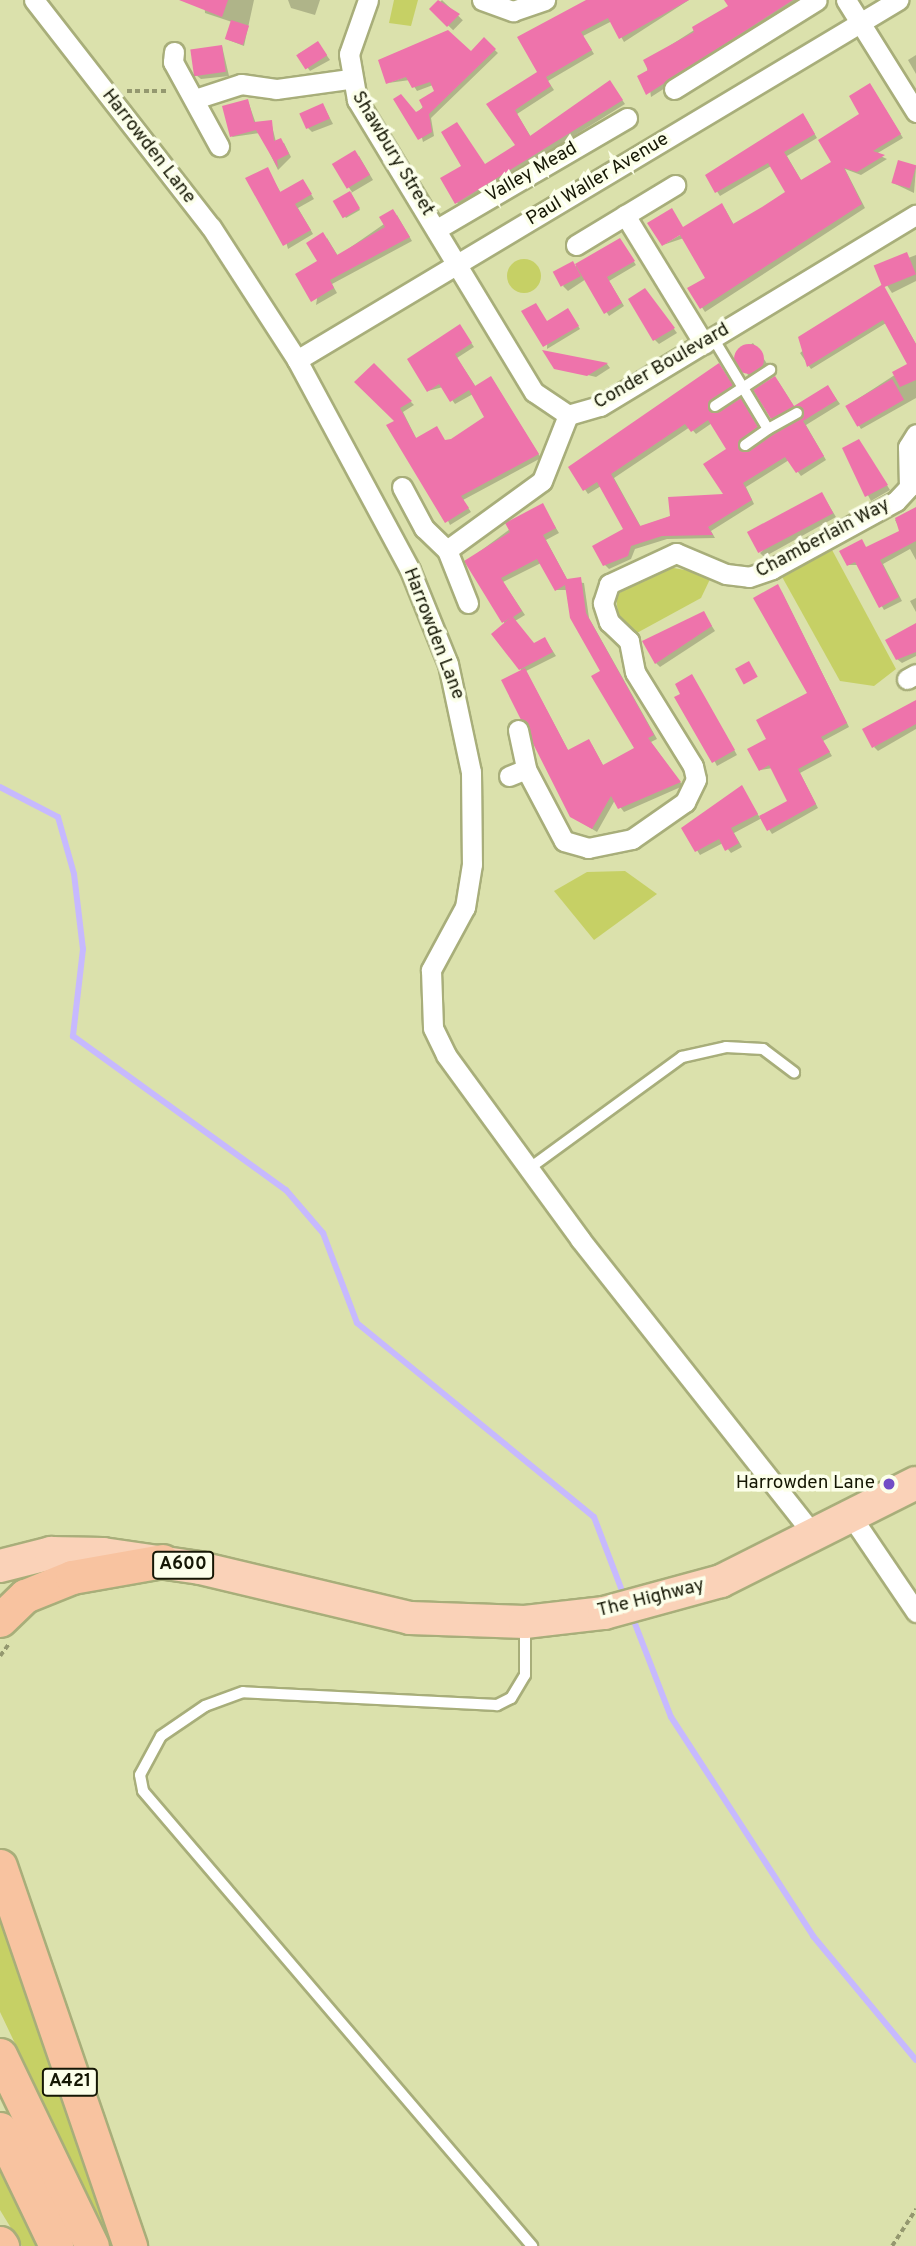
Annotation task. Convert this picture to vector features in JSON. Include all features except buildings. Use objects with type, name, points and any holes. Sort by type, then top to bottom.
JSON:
[{"type":"highway","points":[[0,1620],[24,1595],[72,1577],[163,1561]]},
{"type":"highway","name":"A421","points":[[0,1866],[130,2246]]},
{"type":"highway","name":"A421","points":[[0,2055],[92,2246]]},
{"type":"highway","points":[[0,2129],[56,2246]]},
{"type":"main road","name":"The Highway","points":[[163,1561],[363,1610],[525,1622],[604,1614],[721,1581],[815,1537],[916,1483]]},
{"type":"main road","name":"A600","points":[[0,1566],[51,1553],[163,1561]]},
{"type":"street","name":"Harrowden Lane","points":[[34,0],[211,227],[297,360],[410,570],[448,664],[471,772],[472,864],[465,907],[431,970],[429,1002],[446,1055],[527,1170],[815,1537]]},
{"type":"street","name":"Shawbury Street","points":[[368,0],[349,54],[349,79],[534,391],[568,415]]},
{"type":"street","points":[[482,0],[513,10],[544,0]]},
{"type":"street","points":[[674,89],[817,0]]},
{"type":"street","points":[[846,0],[916,112]]},
{"type":"street","name":"Paul Waller Avenue","points":[[297,360],[898,0]]},
{"type":"street","points":[[174,52],[194,93],[202,120],[219,146]]},
{"type":"street","points":[[194,93],[241,84],[276,89],[349,79]]},
{"type":"street","name":"Valley Mead","points":[[437,229],[627,118]]},
{"type":"street","points":[[576,245],[675,185]]},
{"type":"street","points":[[625,215],[708,341]]},
{"type":"street","name":"Conder Boulevard","points":[[447,550],[542,481],[568,415],[600,406],[916,215]]},
{"type":"street","name":"Chamberlain Way","points":[[518,730],[518,773],[564,841],[588,848],[632,839],[685,802],[696,779],[693,766],[635,672],[629,641],[610,622],[603,603],[609,584],[676,553],[726,574],[749,578],[772,569],[896,501],[909,487],[908,447],[916,434]]},
{"type":"street","points":[[402,487],[425,528],[447,550],[468,603]]},
{"type":"street","points":[[851,1516],[916,1612]]},
{"type":"lane","points":[[708,341],[742,387],[768,429]]},
{"type":"lane","points":[[715,406],[770,370]]},
{"type":"lane","points":[[745,445],[797,413]]},
{"type":"lane","points":[[527,1170],[682,1057],[726,1047],[763,1049],[794,1072]]},
{"type":"lane","points":[[525,1622],[525,1675],[511,1698],[497,1705],[243,1692],[205,1706],[161,1736],[140,1775],[143,1791],[532,2246]]},
{"type":"path","points":[[109,97],[135,88],[194,93]]},
{"type":"path","points":[[892,2246],[916,2209]]},
{"type":"green space","points":[[394,0],[418,0],[411,26],[389,23]]},
{"type":"green space","points":[[524,259],[536,264],[541,276],[536,288],[524,293],[512,288],[507,276],[512,264]]},
{"type":"green space","points":[[831,548],[896,669],[874,686],[840,681],[781,575]]},
{"type":"green space","points":[[663,566],[712,575],[701,598],[635,634],[618,615],[616,595]]},
{"type":"green space","points":[[625,871],[657,894],[594,940],[554,891],[587,872]]},
{"type":"green space","points":[[0,1916],[124,2246],[112,2246],[0,2012]]},
{"type":"green space","points":[[0,2155],[45,2246],[22,2246],[0,2210]]},
{"type":"waterway","points":[[0,787],[58,817],[74,874],[83,949],[73,1036],[286,1190],[323,1233],[357,1323],[594,1517],[624,1596]]},
{"type":"waterway","points":[[632,1616],[671,1717],[813,1936],[916,2060]]},
{"type":"place","name":"Harrowden Lane","points":[[889,1484]]}]
